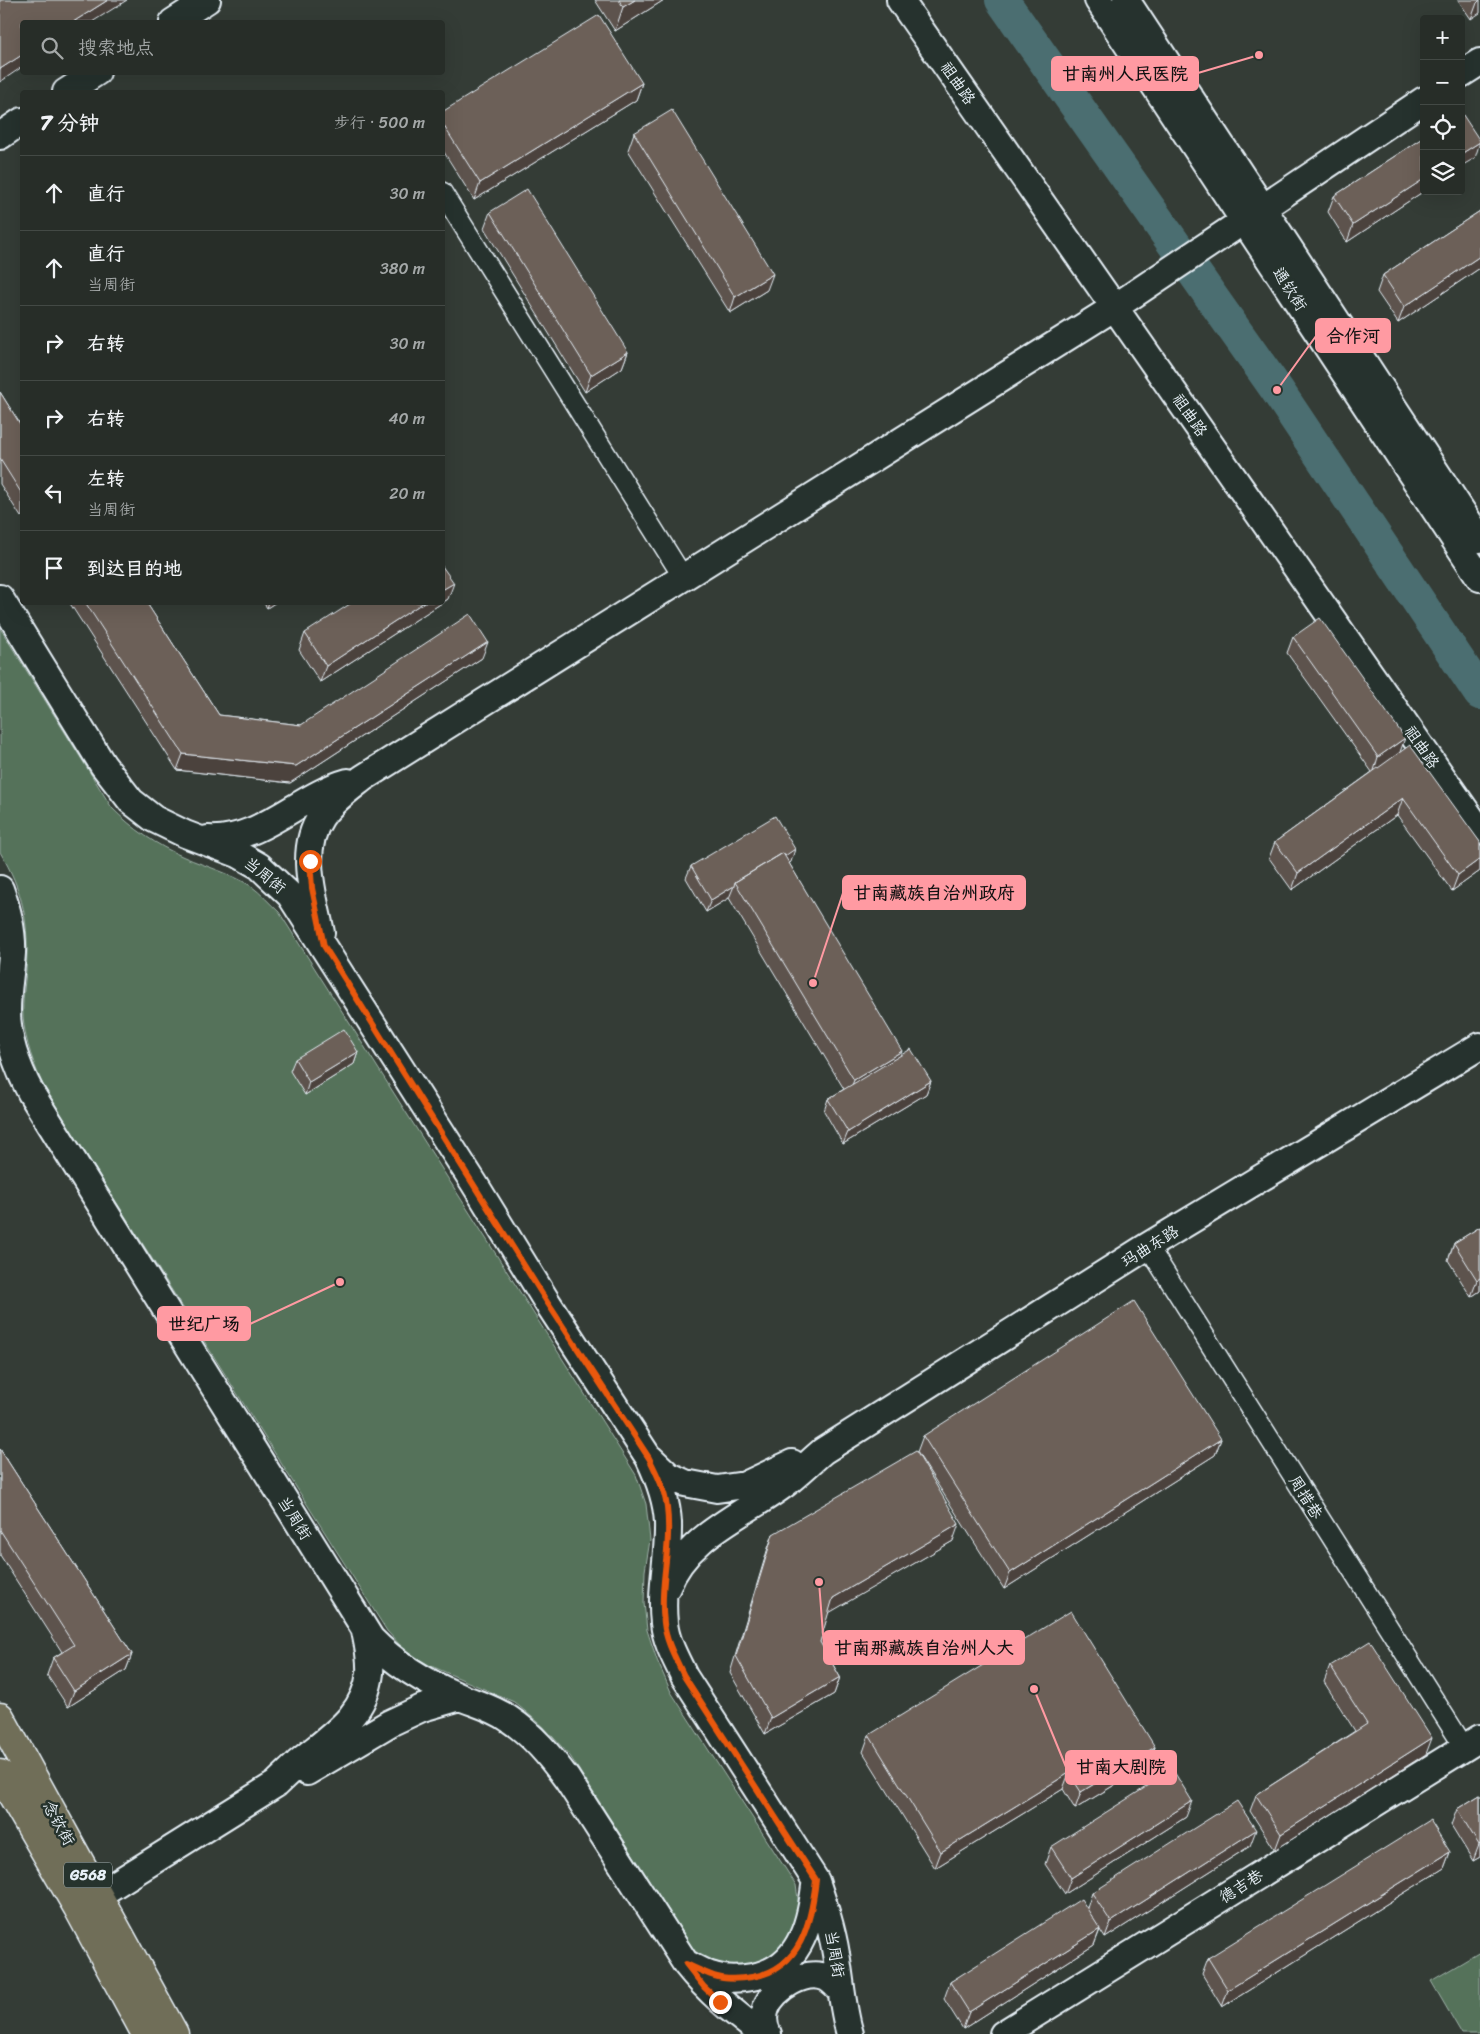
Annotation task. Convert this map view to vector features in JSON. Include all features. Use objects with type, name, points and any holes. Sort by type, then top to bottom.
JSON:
[{"type":"highway","name":"念钦街","points":[[0,1717],[89,1901],[146,2034]]},
{"type":"highway","name":"念钦街","points":[[0,1774],[89,1901],[174,2034]]},
{"type":"street","points":[[176,20],[207,0]]},
{"type":"street","name":"祖曲路","points":[[900,0],[1480,830]]},
{"type":"street","name":"通钦街","points":[[1098,0],[1254,215],[1480,578]]},
{"type":"street","points":[[1126,0],[1254,215],[1480,539]]},
{"type":"street","points":[[1465,71],[1480,62]]},
{"type":"street","points":[[69,90],[92,75]]},
{"type":"street","points":[[324,946],[312,888],[309,847],[312,834],[321,816],[339,797],[363,778],[1115,307],[1420,103]]},
{"type":"street","points":[[0,136],[20,122]]},
{"type":"street","points":[[445,197],[683,577]]},
{"type":"street","name":"当周街","points":[[0,598],[103,765],[131,801],[154,819],[238,854],[274,878],[290,894],[547,1302],[649,1458],[660,1481],[667,1506],[668,1542],[662,1598],[667,1638],[684,1676],[816,1880],[837,1956],[841,1991],[850,2034]]},
{"type":"street","points":[[194,837],[236,838],[250,833],[330,789],[363,778]]},
{"type":"street","name":"当周街","points":[[0,889],[9,918],[12,945],[6,1009],[8,1028],[18,1068],[24,1081],[365,1631],[386,1655],[410,1671],[460,1697],[507,1717],[525,1730],[545,1750],[567,1779],[686,1964],[704,1987],[720,2002],[762,2034]]},
{"type":"street","points":[[0,971],[12,945]]},
{"type":"street","name":"玛曲东路","points":[[823,1451],[1148,1246],[1480,1046]]},
{"type":"street","points":[[0,1066],[24,1081]]},
{"type":"street","name":"周措巷","points":[[1148,1246],[1472,1742]]},
{"type":"street","points":[[649,1458],[668,1475],[685,1483],[717,1489],[746,1485],[775,1470],[823,1451]]},
{"type":"street","points":[[662,1598],[670,1578],[691,1550],[703,1539],[784,1484],[823,1451]]},
{"type":"street","points":[[89,1901],[276,1784],[340,1731],[361,1703],[367,1687],[370,1657],[365,1631]]},
{"type":"street","points":[[276,1784],[304,1774],[323,1764],[390,1723],[422,1708],[460,1697]]},
{"type":"street","name":"德吉巷","points":[[1003,2034],[1472,1742]]},
{"type":"street","points":[[686,1964],[715,1977],[741,1979],[764,1975],[785,1962],[800,1944],[807,1929],[812,1912],[816,1880]]},
{"type":"street","points":[[768,2034],[764,2024],[765,2008],[770,1999],[784,1986],[813,1975],[826,1978],[841,1991]]},
{"type":"green space","points":[[0,628],[112,808],[128,823],[154,842],[184,857],[235,877],[251,886],[279,912],[636,1475],[646,1504],[650,1540],[645,1571],[644,1603],[647,1630],[657,1660],[671,1692],[796,1885],[799,1906],[794,1931],[783,1948],[767,1961],[747,1968],[709,1963],[694,1950],[570,1756],[544,1727],[514,1702],[429,1665],[414,1656],[387,1631],[45,1089],[31,1054],[24,1026],[23,1004],[27,954],[26,923],[14,880],[0,852]]},
{"type":"green space","points":[[1480,1952],[1480,2034],[1462,2034],[1431,1981]]},
{"type":"building","points":[[0,0],[108,0],[76,20],[20,20],[20,56],[0,69]]},
{"type":"building","points":[[619,0],[635,0],[623,7]]},
{"type":"building","points":[[599,15],[642,83],[480,183],[445,128],[445,110]]},
{"type":"building","points":[[672,110],[773,274],[735,297],[634,133]]},
{"type":"building","points":[[1465,118],[1480,141],[1465,151]]},
{"type":"building","points":[[1420,140],[1420,182],[1353,225],[1334,196]]},
{"type":"building","points":[[527,189],[628,352],[591,375],[490,212]]},
{"type":"building","points":[[1480,211],[1480,256],[1404,307],[1383,275]]},
{"type":"building","points":[[0,392],[20,424],[20,491],[0,459]]},
{"type":"building","points":[[445,570],[454,583],[445,588]]},
{"type":"building","points":[[87,605],[148,605],[219,715],[301,725],[470,614],[488,642],[296,766],[183,754]]},
{"type":"building","points":[[348,605],[419,605],[326,666],[305,633]]},
{"type":"building","points":[[1320,618],[1405,738],[1378,757],[1293,637]]},
{"type":"building","points":[[1410,745],[1480,842],[1480,859],[1458,875],[1403,798],[1298,873],[1275,842]]},
{"type":"building","points":[[775,816],[795,849],[785,856],[783,853],[735,882],[734,886],[711,900],[691,866]]},
{"type":"building","points":[[783,853],[902,1051],[854,1080],[735,882]]},
{"type":"building","points":[[344,1029],[358,1052],[309,1082],[295,1059]]},
{"type":"building","points":[[911,1049],[931,1081],[848,1132],[828,1099]]},
{"type":"building","points":[[1480,1227],[1480,1278],[1477,1280],[1454,1243]]},
{"type":"building","points":[[1134,1301],[1221,1439],[1010,1573],[923,1436]]},
{"type":"building","points":[[0,1449],[132,1654],[74,1691],[53,1658],[74,1645],[0,1530]]},
{"type":"building","points":[[916,1451],[959,1524],[833,1598],[820,1642],[840,1677],[771,1718],[736,1656],[773,1534]]},
{"type":"building","points":[[1071,1611],[1155,1747],[1081,1792],[1069,1773],[941,1852],[869,1735]]},
{"type":"building","points":[[1370,1641],[1432,1738],[1281,1834],[1256,1795],[1367,1724],[1330,1666]]},
{"type":"building","points":[[1173,1770],[1192,1801],[1071,1878],[1051,1847]]},
{"type":"building","points":[[1480,1795],[1480,1844],[1479,1845],[1457,1809]]},
{"type":"building","points":[[1237,1801],[1256,1830],[1111,1922],[1092,1893]]},
{"type":"building","points":[[1430,1820],[1450,1852],[1228,1990],[1208,1958]]},
{"type":"building","points":[[1081,1899],[1100,1929],[969,2012],[950,1982]]},
{"type":"waterway","points":[[1002,0],[1277,390],[1480,693]]},
{"type":"place","name":"甘南州人民医院","points":[[1259,55]]},
{"type":"place","name":"合作河","points":[[1277,390]]},
{"type":"place","name":"甘南藏族自治州政府","points":[[813,983]]},
{"type":"place","name":"世纪广场","points":[[340,1282]]},
{"type":"place","name":"甘南那藏族自治州人大","points":[[819,1582]]},
{"type":"place","name":"甘南大剧院","points":[[1034,1689]]},
{"type":"route","points":[[310,861],[312,888],[324,946],[547,1302],[649,1458],[660,1481],[667,1506],[668,1542],[662,1598],[664,1624],[671,1650],[684,1676],[816,1880],[812,1912],[807,1929],[800,1944],[785,1962],[764,1975],[741,1979],[715,1977],[686,1964],[704,1987],[720,2002]]}]
